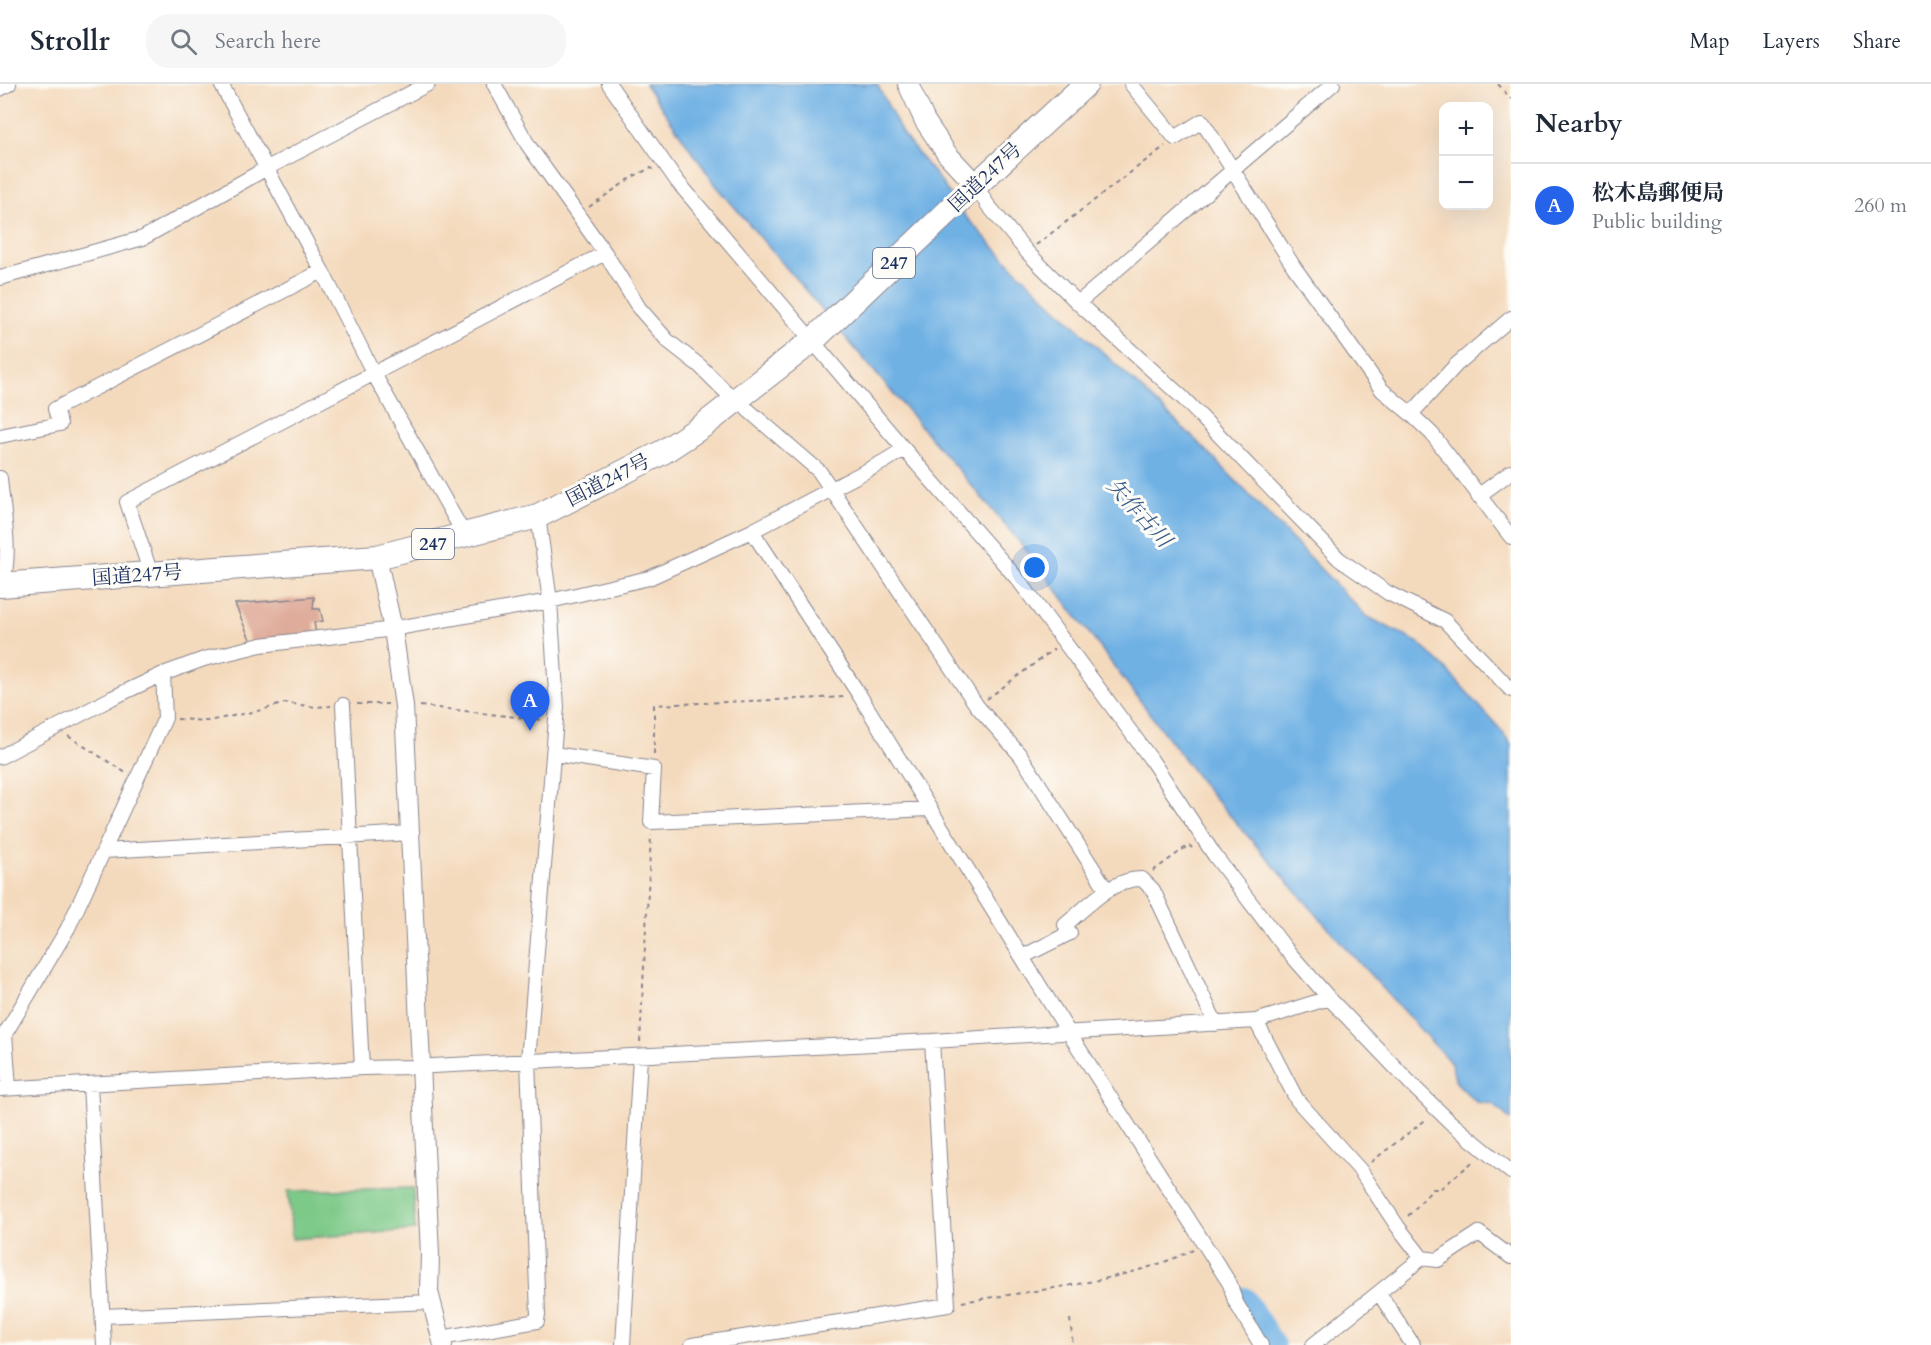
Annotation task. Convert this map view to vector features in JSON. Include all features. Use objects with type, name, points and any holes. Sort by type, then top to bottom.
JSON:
[{"type":"highway","name":"国道247号","points":[[0,585],[377,557],[538,516],[663,452],[704,425],[812,341],[1086,84]]},
{"type":"main road","points":[[908,84],[930,130],[947,154],[976,185]]},
{"type":"street","points":[[0,89],[9,84]]},
{"type":"street","points":[[222,84],[374,374],[465,536]]},
{"type":"street","points":[[0,278],[143,238],[267,168],[428,84]]},
{"type":"street","points":[[494,84],[528,145],[605,253],[639,308],[668,341],[700,366],[728,394]]},
{"type":"street","points":[[609,84],[677,181],[1020,582],[1150,758],[1215,856],[1286,949],[1329,998],[1450,1122],[1511,1172]]},
{"type":"street","points":[[1131,84],[1175,138],[1202,121],[1294,267],[1382,390],[1412,414],[1432,434],[1511,537]]},
{"type":"street","points":[[1078,303],[1333,84]]},
{"type":"street","points":[[976,185],[987,204],[1027,252],[1078,303],[1183,398],[1339,559],[1388,593],[1445,621],[1511,690]]},
{"type":"street","points":[[151,574],[127,502],[605,253]]},
{"type":"street","points":[[0,436],[60,424],[54,410],[322,271]]},
{"type":"street","points":[[1412,414],[1456,365],[1511,318]]},
{"type":"street","points":[[748,410],[819,471],[977,706],[1021,756],[1107,890]]},
{"type":"street","points":[[0,757],[163,674],[204,659],[261,645],[393,629],[550,601],[649,579],[752,531],[832,490],[904,449]]},
{"type":"street","points":[[1478,496],[1511,472]]},
{"type":"street","points":[[0,478],[7,558],[6,575],[0,585]]},
{"type":"street","points":[[377,557],[393,629],[404,706],[429,1243],[429,1292],[442,1342],[537,1321],[538,1314],[528,1061],[557,706],[550,601],[538,516]]},
{"type":"street","points":[[752,531],[860,696],[1069,1033],[1208,1248],[1230,1284],[1235,1301],[1261,1345]]},
{"type":"street","points":[[163,674],[165,718],[68,928],[5,1034],[5,1088],[362,1068],[640,1057],[1216,1024],[1256,1021],[1329,998]]},
{"type":"street","points":[[343,705],[362,1068]]},
{"type":"street","points":[[554,754],[654,769],[651,822],[930,809]]},
{"type":"street","points":[[104,851],[411,833]]},
{"type":"street","points":[[1022,957],[1070,933],[1065,925],[1107,890],[1130,879],[1142,879],[1153,890],[1216,1024]]},
{"type":"street","points":[[1256,1021],[1297,1100],[1360,1170],[1422,1258],[1438,1260],[1479,1233],[1511,1257]]},
{"type":"street","points":[[692,1345],[948,1305],[932,1041]]},
{"type":"street","points":[[623,1345],[640,1057]]},
{"type":"street","points":[[90,1084],[104,1345]]},
{"type":"street","points":[[1313,1345],[1422,1258]]},
{"type":"street","points":[[1379,1293],[1413,1345]]},
{"type":"street","points":[[103,1316],[431,1302]]},
{"type":"path","points":[[1498,84],[1511,99]]},
{"type":"path","points":[[1027,252],[1175,138]]},
{"type":"path","points":[[578,214],[634,176],[651,168],[677,181]]},
{"type":"path","points":[[977,706],[1053,650]]},
{"type":"path","points":[[654,769],[654,705],[860,696]]},
{"type":"path","points":[[165,718],[208,722],[285,703],[316,707],[394,704],[556,722]]},
{"type":"path","points":[[55,728],[137,779]]},
{"type":"path","points":[[640,1057],[651,822]]},
{"type":"path","points":[[1142,879],[1188,845],[1198,852]]},
{"type":"path","points":[[1360,1170],[1431,1115],[1427,1099]]},
{"type":"path","points":[[1398,1227],[1433,1189],[1440,1189],[1476,1159]]},
{"type":"path","points":[[948,1305],[1084,1282],[1168,1262],[1208,1248]]},
{"type":"path","points":[[1070,1319],[1073,1345]]},
{"type":"green space","points":[[413,1188],[415,1230],[292,1239],[288,1191]]},
{"type":"water","name":"矢作古川","points":[[645,84],[877,84],[903,135],[965,216],[1015,269],[1204,448],[1366,616],[1419,643],[1447,670],[1500,729],[1511,744],[1511,1120],[1493,1104],[1476,1102],[1456,1082],[1451,1063],[1345,947],[1205,787],[1028,552],[715,184]]},
{"type":"building","points":[[314,597],[313,609],[320,609],[323,621],[314,622],[316,635],[252,644],[235,604]]},
{"type":"waterway","points":[[1244,1299],[1273,1345]]},
{"type":"place","name":"松木島郵便局","points":[[530,731]]}]
